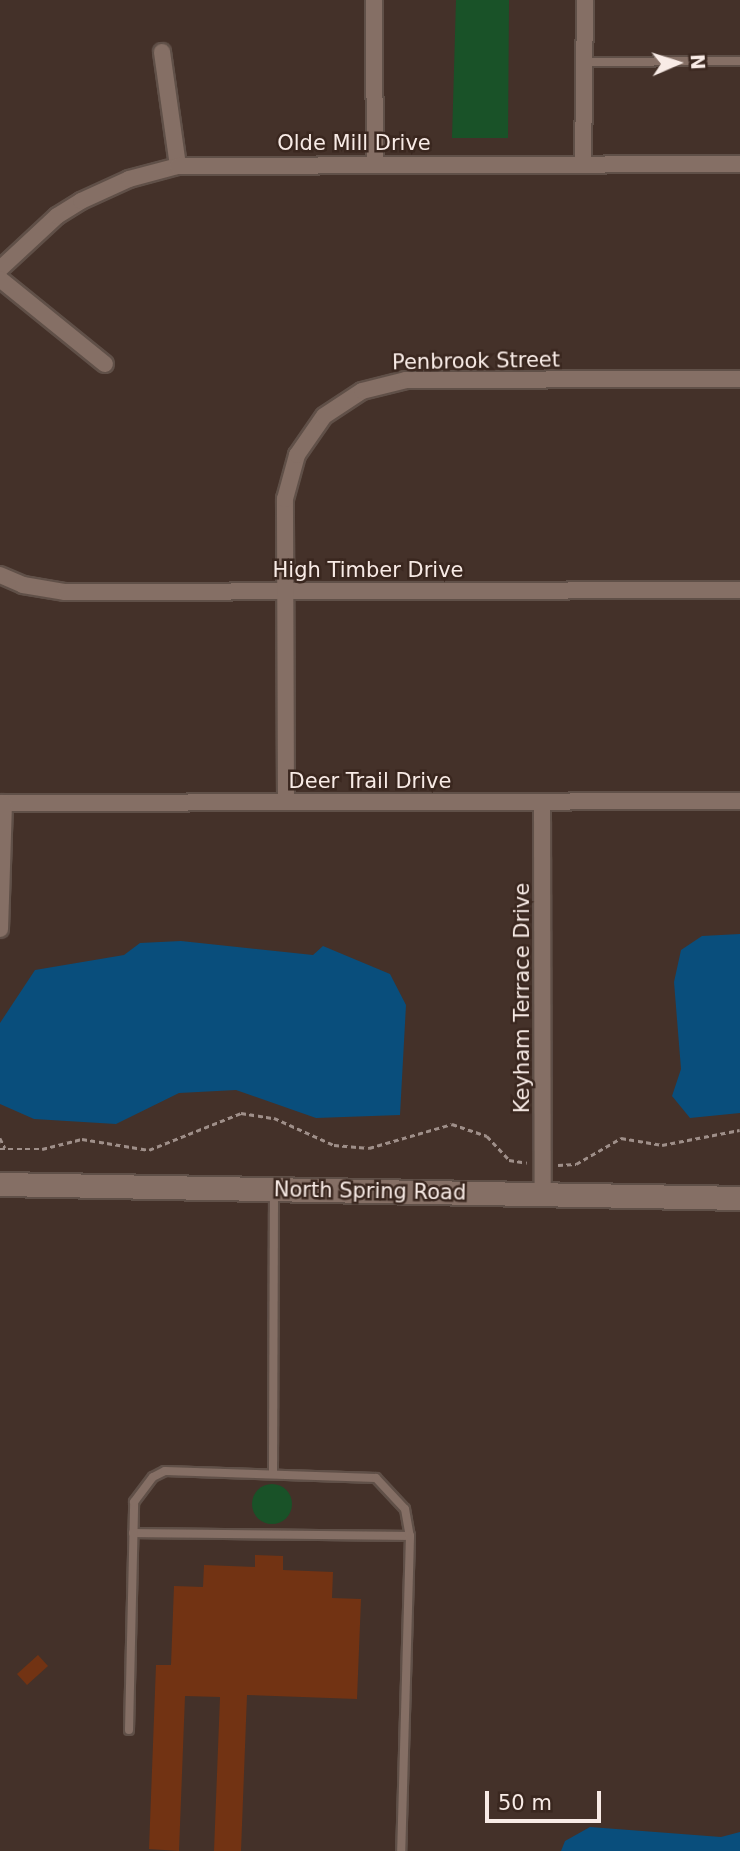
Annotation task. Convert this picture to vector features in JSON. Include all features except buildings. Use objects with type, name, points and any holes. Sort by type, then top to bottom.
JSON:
[{"type":"main road","name":"North Spring Road","points":[[0,1184],[740,1198]]},
{"type":"street","points":[[374,0],[375,165]]},
{"type":"street","points":[[583,165],[585,0]]},
{"type":"street","points":[[162,52],[178,166]]},
{"type":"street","name":"Olde Mill Drive","points":[[0,269],[57,216],[81,201],[129,179],[178,166],[740,164]]},
{"type":"street","points":[[0,279],[105,364]]},
{"type":"street","name":"Penbrook Street","points":[[286,802],[285,499],[297,455],[324,416],[362,391],[406,380],[740,379]]},
{"type":"street","name":"High Timber Drive","points":[[0,575],[23,585],[65,592],[740,590]]},
{"type":"street","name":"Deer Trail Drive","points":[[2,803],[740,801]]},
{"type":"street","name":"Keyham Terrace Drive","points":[[542,802],[543,1195]]},
{"type":"street","points":[[0,929],[2,803]]},
{"type":"lane","points":[[584,62],[740,61]]},
{"type":"lane","points":[[273,1472],[274,1189]]},
{"type":"lane","points":[[129,1730],[134,1502],[153,1477],[166,1471],[273,1472],[376,1478],[405,1509],[410,1536],[401,1851]]},
{"type":"lane","points":[[132,1533],[410,1536]]},
{"type":"path","points":[[0,1138],[2,1148],[42,1149],[82,1139],[149,1150],[241,1113],[274,1118],[334,1145],[369,1148],[452,1124],[487,1136],[509,1160],[543,1166],[576,1164],[621,1138],[662,1145],[740,1130]]},
{"type":"green space","points":[[456,0],[509,0],[508,138],[452,138]]},
{"type":"green space","points":[[272,1484],[280,1485],[286,1490],[291,1496],[291,1512],[286,1518],[280,1523],[272,1524],[264,1523],[258,1518],[253,1512],[252,1504],[253,1496],[258,1490],[264,1485]]},
{"type":"water","points":[[740,934],[740,1113],[690,1118],[672,1096],[681,1069],[674,982],[681,950],[702,936]]},
{"type":"water","points":[[181,941],[313,955],[323,946],[390,974],[406,1005],[400,1115],[316,1118],[236,1090],[179,1093],[116,1124],[34,1119],[0,1104],[0,1023],[35,970],[124,955],[140,943]]},
{"type":"water","points":[[590,1827],[721,1837],[740,1832],[740,1851],[561,1851],[565,1841]]}]
